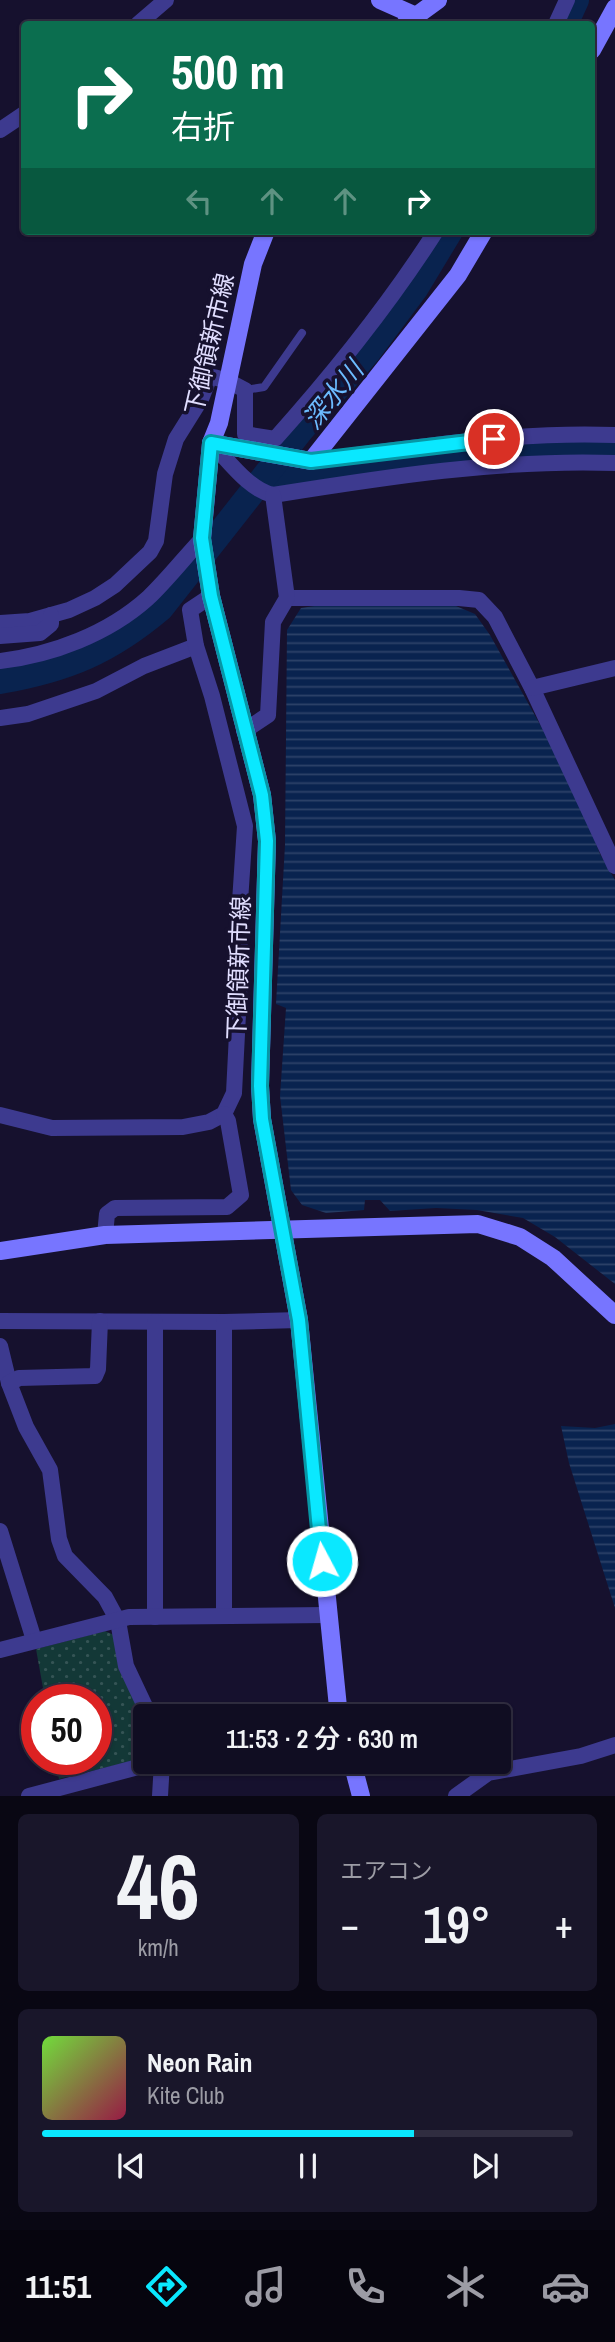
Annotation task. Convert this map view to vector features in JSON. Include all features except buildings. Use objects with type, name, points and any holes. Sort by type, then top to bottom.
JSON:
[{"type":"main road","points":[[380,0],[410,20],[438,0]]},
{"type":"main road","points":[[595,45],[615,8]]},
{"type":"main road","name":"下御領新市線","points":[[264,235],[253,264],[219,424],[211,443],[202,538],[211,596],[262,795],[267,841],[260,1086],[268,1152],[299,1320],[337,1704]]},
{"type":"main road","points":[[211,443],[303,459],[458,275],[482,235]]},
{"type":"main road","points":[[0,1251],[105,1235],[478,1224],[520,1237],[552,1258],[615,1315]]},
{"type":"main road","points":[[355,1774],[361,1796]]},
{"type":"street","points":[[142,21],[166,0]]},
{"type":"street","points":[[557,21],[567,0]]},
{"type":"street","points":[[0,130],[21,116]]},
{"type":"street","points":[[0,622],[30,621],[51,615],[77,606],[115,586],[150,552],[156,541],[165,474],[176,439],[201,399],[210,376],[245,390],[245,434],[275,439],[344,360],[400,287],[433,235]]},
{"type":"street","points":[[303,459],[544,435],[615,435]]},
{"type":"street","points":[[211,443],[248,481],[268,493],[483,466],[615,463]]},
{"type":"street","points":[[244,731],[268,715],[273,622],[287,598],[268,493]]},
{"type":"street","points":[[0,661],[26,658],[57,649],[94,633],[127,614],[147,599],[202,538]]},
{"type":"street","points":[[0,1115],[52,1128],[183,1127],[209,1122],[224,1114],[234,1093],[241,956],[238,932],[245,826],[212,696],[196,646],[190,610],[211,596]]},
{"type":"street","points":[[287,598],[479,600],[495,617],[608,831],[615,866]]},
{"type":"street","points":[[0,636],[40,633],[51,624],[51,615]]},
{"type":"street","points":[[0,718],[28,714],[96,691],[144,666],[196,646]]},
{"type":"street","points":[[532,688],[615,668]]},
{"type":"street","points":[[105,1235],[107,1214],[115,1208],[227,1207],[241,1195],[228,1121],[224,1114]]},
{"type":"street","points":[[0,1321],[299,1320]]},
{"type":"street","points":[[9,1383],[19,1378],[95,1376],[99,1368],[100,1321]]},
{"type":"street","points":[[155,1322],[155,1617]]},
{"type":"street","points":[[224,1322],[224,1616]]},
{"type":"street","points":[[0,1346],[9,1383],[26,1427],[50,1470],[59,1539],[65,1556],[105,1597],[118,1622],[126,1666],[144,1704]]},
{"type":"street","points":[[0,1531],[34,1640]]},
{"type":"street","points":[[0,1650],[129,1618],[327,1615]]},
{"type":"street","points":[[456,1796],[488,1773],[581,1756],[615,1745]]},
{"type":"street","points":[[29,1796],[51,1793],[133,1769]]},
{"type":"street","points":[[159,1774],[160,1796]]},
{"type":"lane","points":[[245,390],[264,387],[302,333]]},
{"type":"green space","points":[[105,1631],[114,1635],[119,1670],[137,1704],[133,1704],[133,1761],[112,1766],[112,1684],[42,1684],[36,1649]]},
{"type":"green space","points":[[58,1775],[75,1775],[59,1779]]},
{"type":"water","points":[[328,604],[456,606],[475,614],[490,635],[571,780],[600,854],[615,880],[615,1284],[555,1237],[523,1218],[477,1210],[436,1208],[390,1211],[380,1200],[365,1200],[364,1210],[326,1213],[302,1205],[291,1190],[280,1096],[286,1008],[276,1004],[285,845],[287,630],[301,608]]},
{"type":"water","points":[[615,1424],[615,1608],[569,1463],[561,1426],[595,1428]]},
{"type":"waterway","name":"深水川","points":[[566,21],[576,0]]},
{"type":"waterway","name":"深水川","points":[[0,681],[46,671],[86,656],[123,636],[161,608],[301,430],[368,352],[415,289],[448,235]]},
{"type":"waterway","points":[[261,482],[440,460],[584,449],[615,451]]},
{"type":"route","points":[[322,1561],[299,1320],[262,1119],[260,1086],[267,841],[262,795],[211,596],[202,538],[211,443],[311,461],[494,439]]}]
